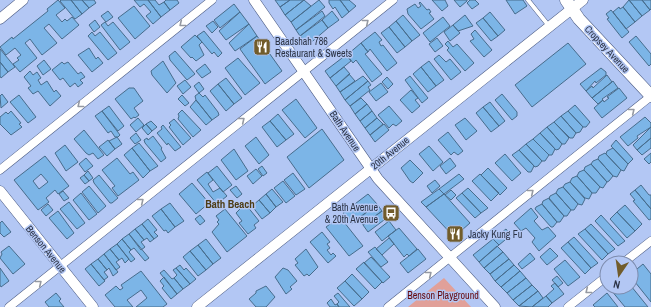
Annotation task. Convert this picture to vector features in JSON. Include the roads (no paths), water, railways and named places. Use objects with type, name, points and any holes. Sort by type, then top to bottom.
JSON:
[{"type":"main road","name":"Cropsey Avenue","points":[[569,4],[579,20],[651,96]]},
{"type":"street","points":[[0,19],[23,0]]},
{"type":"street","points":[[0,170],[212,0]]},
{"type":"street","name":"Bath Avenue","points":[[254,0],[378,179],[495,307]]},
{"type":"street","points":[[9,307],[393,0]]},
{"type":"street","name":"20th Avenue","points":[[197,307],[549,26],[569,4],[583,0]]},
{"type":"street","points":[[388,307],[651,96]]},
{"type":"street","name":"Benson Avenue","points":[[0,192],[92,307]]},
{"type":"street","points":[[633,255],[651,241]]},
{"type":"street","points":[[568,307],[599,282]]},
{"type":"lane","points":[[528,0],[549,26]]},
{"type":"place","name":"Baadshah 786 Restaurant & Sweets","points":[[262,47]]},
{"type":"place","name":"Bath Avenue & 20th Avenue","points":[[391,213]]},
{"type":"place","name":"Jacky Kung Fu","points":[[455,234]]},
{"type":"district","name":"Bath Beach","points":[[230,204]]},
{"type":"park label","name":"Benson Playground","points":[[443,295]]}]
